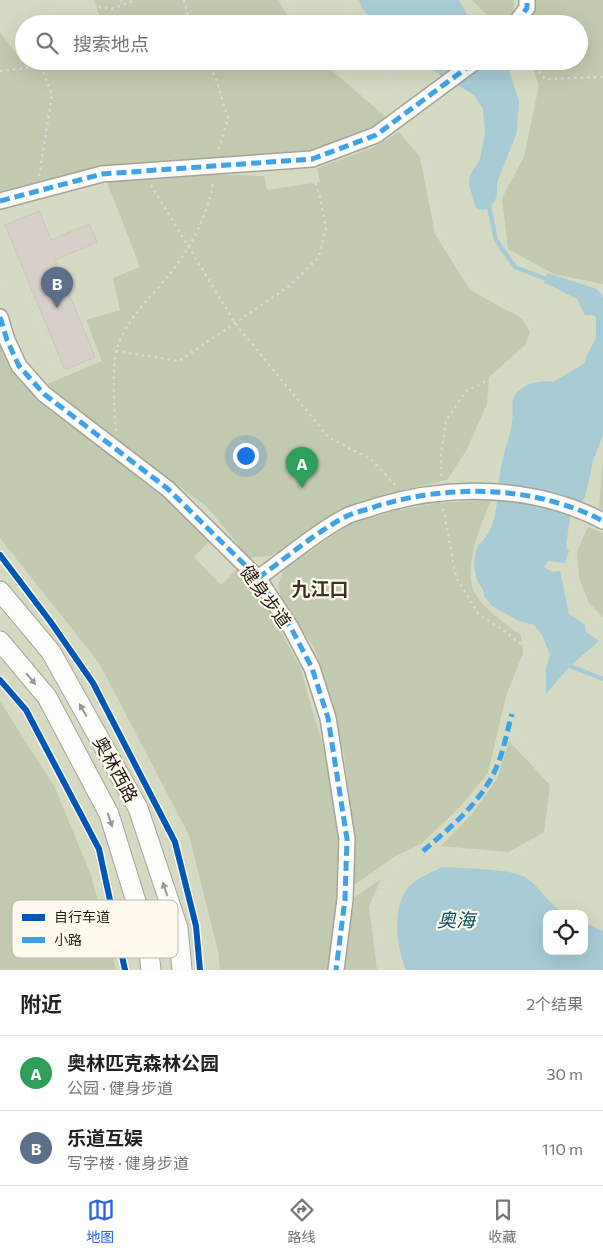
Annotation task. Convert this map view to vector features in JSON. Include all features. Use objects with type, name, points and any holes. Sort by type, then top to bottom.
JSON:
[{"type":"main road","name":"奥林西路","points":[[0,590],[51,652],[138,808],[169,900]]},
{"type":"main road","name":"奥林西路","points":[[0,641],[46,697],[109,814],[136,900]]},
{"type":"main road","name":"奥林西路","points":[[178,928],[182,970]]},
{"type":"street","points":[[522,15],[528,8],[527,0]]},
{"type":"street","points":[[0,201],[102,174],[308,160],[376,135],[464,70]]},
{"type":"street","name":"健身步道","points":[[0,317],[7,340],[19,366],[44,394],[168,489],[258,578],[291,628],[312,668],[328,718],[347,839],[344,899],[336,970]]},
{"type":"street","points":[[258,578],[346,516],[407,498],[472,491],[542,498],[603,520]]},
{"type":"path","points":[[121,0],[122,5]]},
{"type":"path","points":[[48,15],[72,2],[112,9],[135,0]]},
{"type":"path","points":[[184,0],[188,15]]},
{"type":"path","points":[[286,0],[295,15]]},
{"type":"path","points":[[344,0],[352,15]]},
{"type":"path","points":[[0,72],[15,70]]},
{"type":"path","points":[[36,191],[52,95],[43,70]]},
{"type":"path","points":[[116,448],[114,407],[116,351],[136,312],[170,274],[187,248],[212,190],[214,166],[228,118],[212,70]]},
{"type":"path","points":[[342,70],[401,116],[426,149],[441,234],[474,286],[525,314],[535,329],[529,346],[491,379],[466,391],[446,420],[441,454],[441,494],[445,529],[456,577],[479,615],[502,629],[531,652],[511,701],[512,714],[518,732],[555,783],[550,834],[512,857],[423,851],[398,861],[344,899]]},
{"type":"path","points":[[387,70],[398,86],[401,116]]},
{"type":"path","points":[[538,70],[544,79],[603,77]]},
{"type":"path","points":[[116,351],[179,361],[288,287],[318,258],[326,229],[320,197],[308,160]]},
{"type":"path","points":[[142,171],[187,248],[235,323],[328,437],[372,460],[407,498]]},
{"type":"path","points":[[0,282],[20,278],[53,363],[35,384]]},
{"type":"path","points":[[584,512],[574,544],[572,586],[582,608],[603,624]]},
{"type":"path","points":[[382,970],[375,905],[398,861]]},
{"type":"green space","points":[[0,0],[603,0],[603,970],[0,970]]},
{"type":"green space","points":[[94,0],[278,0],[287,15],[99,15]]},
{"type":"green space","points":[[472,0],[514,0],[514,15],[486,15]]},
{"type":"green space","points":[[533,0],[603,0],[603,284],[554,274],[508,249],[502,198],[524,157],[539,85],[533,70],[588,70],[588,15],[529,15]]},
{"type":"green space","points":[[0,32],[15,52],[15,70],[331,70],[387,118],[367,132],[312,154],[0,194]]},
{"type":"green space","points":[[399,132],[420,157],[435,234],[470,290],[521,318],[530,332],[525,345],[489,377],[487,404],[466,451],[447,480],[390,493],[338,511],[271,556],[249,558],[207,507],[82,414],[47,384],[102,361],[86,320],[120,310],[113,278],[140,267],[107,182],[194,174],[264,176],[267,190],[320,182],[317,168],[372,148]]},
{"type":"green space","points":[[0,340],[11,365],[137,470],[211,539],[194,557],[221,585],[237,569],[265,603],[300,667],[324,749],[339,837],[338,891],[329,970],[220,970],[218,951],[189,835],[99,663],[0,538]]},
{"type":"green space","points":[[603,462],[603,510],[599,508]]},
{"type":"green space","points":[[491,500],[473,553],[471,564],[472,586],[479,600],[486,607],[521,635],[523,653],[506,696],[488,773],[458,809],[422,843],[394,857],[350,888],[354,838],[344,755],[335,714],[314,647],[281,600],[278,585],[284,569],[348,525],[392,511],[437,503]]},
{"type":"green space","points":[[588,527],[603,533],[603,617],[589,603],[579,578],[577,551]]},
{"type":"green space","points":[[0,701],[55,788],[91,875],[98,900],[12,900],[12,958],[113,958],[116,970],[0,970]]},
{"type":"green space","points":[[509,741],[550,785],[544,832],[509,852],[441,846],[472,814],[497,779]]},
{"type":"green space","points":[[381,879],[369,906],[377,970],[342,970],[348,902]]},
{"type":"water","points":[[359,0],[459,0],[467,15],[369,15],[362,8]]},
{"type":"water","points":[[433,70],[509,70],[519,101],[517,132],[497,183],[497,196],[488,209],[482,210],[476,208],[469,185],[470,175],[480,159],[485,133],[483,109],[474,95]]},
{"type":"water","points":[[547,273],[597,289],[603,297],[603,435],[593,461],[585,497],[570,517],[566,547],[569,551],[565,563],[548,561],[544,567],[553,572],[560,571],[569,614],[585,625],[585,631],[599,641],[570,666],[546,694],[546,668],[550,655],[542,635],[534,625],[519,621],[492,606],[484,596],[476,576],[474,563],[478,545],[491,528],[494,518],[500,472],[510,431],[515,395],[527,385],[543,381],[553,382],[585,363],[586,357],[596,338],[596,317],[585,315],[577,299],[544,283]]},
{"type":"water","name":"奥海","points":[[442,867],[484,869],[523,876],[533,883],[559,910],[543,910],[543,955],[588,955],[588,924],[603,931],[603,970],[406,970],[402,960],[398,936],[398,911],[406,890],[424,876]]},
{"type":"building","points":[[39,211],[51,240],[89,224],[97,242],[55,260],[95,357],[65,370],[5,225]]},
{"type":"waterway","points":[[488,202],[496,240],[515,267],[551,281]]},
{"type":"waterway","points":[[568,662],[570,666],[603,679]]},
{"type":"marked path","points":[[522,15],[527,8],[527,0]]},
{"type":"marked path","points":[[0,201],[102,174],[312,159],[376,135],[464,70]]},
{"type":"marked path","points":[[0,317],[7,340],[19,366],[44,394],[168,489],[258,578],[291,628],[312,668],[328,718],[347,839],[345,899],[336,970]]},
{"type":"marked path","points":[[258,578],[312,538],[349,515],[377,506],[433,494],[492,492],[520,495],[549,500],[603,521]]},
{"type":"marked path","points":[[423,851],[465,813],[491,779],[504,747],[512,714]]},
{"type":"cycle path","points":[[0,555],[50,621],[93,683],[175,842],[196,926],[200,970]]},
{"type":"cycle path","points":[[0,680],[26,710],[99,849],[110,900]]},
{"type":"cycle path","points":[[122,958],[125,970]]},
{"type":"place","name":"乐道互娱","points":[[57,308]]},
{"type":"place","name":"奥林匹克森林公园","points":[[302,488]]},
{"type":"district","name":"九江口","points":[[320,588]]}]
